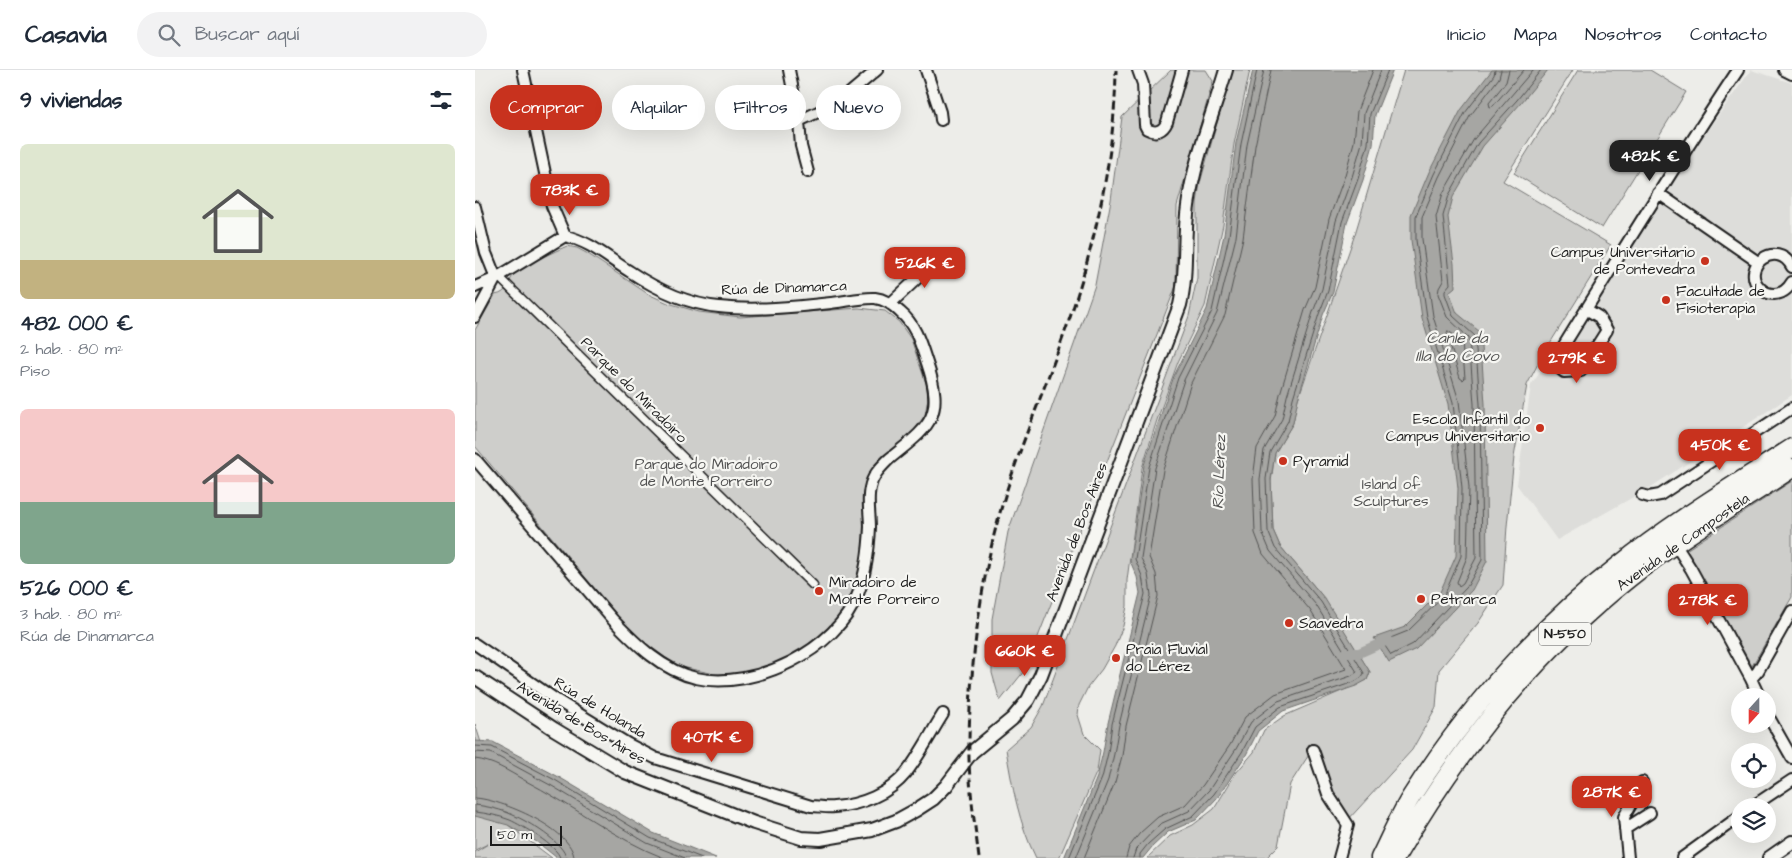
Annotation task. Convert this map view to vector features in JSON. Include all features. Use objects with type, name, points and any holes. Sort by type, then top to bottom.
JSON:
[{"type":"highway","name":"Avenida de Compostela","points":[[1380,858],[1410,799],[1453,737],[1495,685],[1548,628],[1585,592],[1618,565],[1792,448]]},
{"type":"highway","name":"Avenida de Compostela","points":[[1395,858],[1425,806],[1467,746],[1560,639],[1629,577],[1675,544],[1792,468]]},
{"type":"street","points":[[475,287],[498,278],[565,236],[552,206],[523,70]]},
{"type":"street","points":[[789,70],[792,85]]},
{"type":"street","points":[[806,118],[843,99],[877,70]]},
{"type":"street","points":[[926,70],[941,120]]},
{"type":"street","points":[[1137,70],[1142,80],[1145,124],[1147,129],[1152,131],[1163,129],[1167,122],[1182,70]]},
{"type":"street","name":"Avenida de Bos Aires","points":[[475,677],[554,730],[625,772],[754,823],[801,838],[820,839],[873,830],[917,810],[933,798],[946,786],[972,752],[1012,719],[1028,700],[1041,675],[1180,305],[1185,276],[1187,208],[1191,186],[1227,70]]},
{"type":"street","points":[[1586,309],[1599,317],[1607,330],[1581,371],[1564,372],[1553,363],[1586,309],[1658,193],[1739,70]]},
{"type":"street","points":[[1784,70],[1792,74]]},
{"type":"street","points":[[800,130],[801,146],[808,172]]},
{"type":"street","points":[[1658,193],[1758,262]]},
{"type":"street","points":[[475,207],[486,253],[498,278]]},
{"type":"street","name":"Rúa de Dinamarca","points":[[565,236],[576,238],[659,290],[687,300],[718,307],[749,308],[875,298],[891,304]]},
{"type":"street","points":[[1791,261],[1776,255],[1763,258],[1758,262],[1754,275],[1758,287],[1763,291],[1776,294],[1791,289]]},
{"type":"street","points":[[475,458],[613,620],[634,642],[653,657],[673,669],[694,678],[715,681],[744,678],[778,669],[813,648],[835,630],[850,611],[859,593],[868,556],[869,489],[873,478],[881,466],[920,434],[930,422],[934,412],[936,396],[934,383],[920,340],[908,320],[891,304],[941,256]]},
{"type":"street","points":[[475,317],[498,278]]},
{"type":"street","name":"Parque do Miradoiro","points":[[498,278],[813,585]]},
{"type":"street","points":[[1642,495],[1649,498],[1661,496],[1792,408]]},
{"type":"street","points":[[1675,544],[1691,569],[1755,688]]},
{"type":"street","points":[[1751,679],[1758,671],[1792,611]]},
{"type":"street","name":"Rúa de Holanda","points":[[475,644],[557,702],[655,758],[811,806],[833,808],[856,804],[892,787],[906,773],[943,714]]},
{"type":"street","points":[[1776,730],[1792,758]]},
{"type":"street","points":[[1313,750],[1328,794],[1348,825],[1339,858]]},
{"type":"street","points":[[1765,798],[1792,780]]},
{"type":"street","points":[[1628,858],[1624,818],[1642,782]]},
{"type":"street","points":[[1625,829],[1649,813]]},
{"type":"street","points":[[1681,858],[1731,822]]},
{"type":"street","points":[[1769,858],[1792,842]]},
{"type":"shaded area","name":"Campus Universitario de Pontevedra","points":[[1751,70],[1792,83],[1792,395],[1651,487],[1557,540],[1517,485],[1531,385],[1586,309],[1648,213]]},
{"type":"green space","points":[[1171,70],[1206,70],[1213,81],[1177,206],[1176,286],[1025,670],[1000,701],[992,673],[992,619],[1008,532],[1095,285],[1111,200],[1122,117]]},
{"type":"green space","points":[[1232,70],[1250,70],[1234,144],[1223,225],[1205,306],[1178,362],[1142,468],[1127,580],[1127,606],[1123,626],[1115,646],[1102,669],[1088,687],[1079,705],[1078,715],[1084,734],[1100,750],[1097,771],[1059,858],[1036,858],[1021,818],[1006,749],[1031,727],[1043,706],[1189,316],[1197,278],[1197,203],[1200,183]]},
{"type":"green space","name":"Island of Sculptures","points":[[1404,70],[1573,70],[1503,181],[1611,245],[1542,356],[1527,385],[1514,457],[1503,585],[1478,623],[1439,670],[1436,707],[1412,750],[1347,821],[1328,794],[1312,750],[1290,784],[1278,846],[1266,858],[1147,858],[1170,836],[1193,825],[1214,809],[1236,773],[1254,752],[1264,730],[1284,716],[1367,680],[1370,672],[1320,593],[1280,546],[1273,530],[1271,482],[1275,453],[1293,423],[1297,402],[1355,234]]},
{"type":"green space","points":[[1578,70],[1650,70],[1686,92],[1602,228],[1514,173]]},
{"type":"green space","name":"Parque do Miradoiro de Monte Porreiro","points":[[567,246],[577,248],[588,254],[648,294],[668,303],[699,312],[740,317],[859,308],[885,311],[899,322],[911,339],[929,392],[925,415],[913,432],[872,469],[864,487],[863,552],[857,582],[847,608],[834,624],[814,643],[792,657],[766,668],[742,673],[715,674],[677,666],[632,633],[475,446],[475,330],[495,295],[505,290],[512,276],[518,270]]},
{"type":"green space","points":[[1792,481],[1792,597],[1752,666],[1686,550]]},
{"type":"green space","points":[[475,724],[508,825],[552,858],[475,858],[475,852],[488,844],[475,850]]},
{"type":"water","name":"Río Lérez","points":[[1253,70],[1393,70],[1375,115],[1373,145],[1363,180],[1347,223],[1333,292],[1323,315],[1298,399],[1293,423],[1275,453],[1271,479],[1273,530],[1280,546],[1325,599],[1370,672],[1367,680],[1356,686],[1283,711],[1258,731],[1246,755],[1218,797],[1196,820],[1168,832],[1143,858],[1064,858],[1097,777],[1108,723],[1140,593],[1137,577],[1130,561],[1144,465],[1174,376],[1207,309],[1224,235],[1236,143]]},
{"type":"water","name":"Canle da Illa do Covo","points":[[1492,70],[1548,70],[1483,146],[1453,197],[1448,217],[1455,287],[1449,292],[1457,313],[1480,332],[1485,404],[1487,561],[1472,590],[1416,649],[1389,662],[1374,638],[1405,627],[1440,592],[1456,556],[1458,488],[1448,404],[1422,318],[1411,240],[1411,215],[1429,172],[1461,110]]},
{"type":"water","points":[[475,741],[493,742],[557,776],[653,833],[716,858],[557,858],[537,842],[508,825],[475,816]]},
{"type":"waterway","name":"Canle da Illa do Covo","points":[[1346,653],[1359,653],[1388,640]]},
{"type":"railway","points":[[979,858],[970,785],[969,741],[973,663],[983,586],[1003,503],[1070,317],[1088,260],[1110,152],[1116,70]]},
{"type":"place","name":"Campus Universitario de Pontevedra","points":[[1705,261]]},
{"type":"place","name":"Facultade de Fisioterapia","points":[[1666,300]]},
{"type":"place","name":"Escola Infantil do Campus Universitario","points":[[1540,428]]},
{"type":"place","name":"Pyramid","points":[[1283,461]]},
{"type":"place","name":"Miradoiro de Monte Porreiro","points":[[819,591]]},
{"type":"place","name":"Petrarca","points":[[1421,599]]},
{"type":"place","name":"Saavedra","points":[[1289,623]]},
{"type":"place","name":"Praia Fluvial do Lérez","points":[[1116,658]]}]
